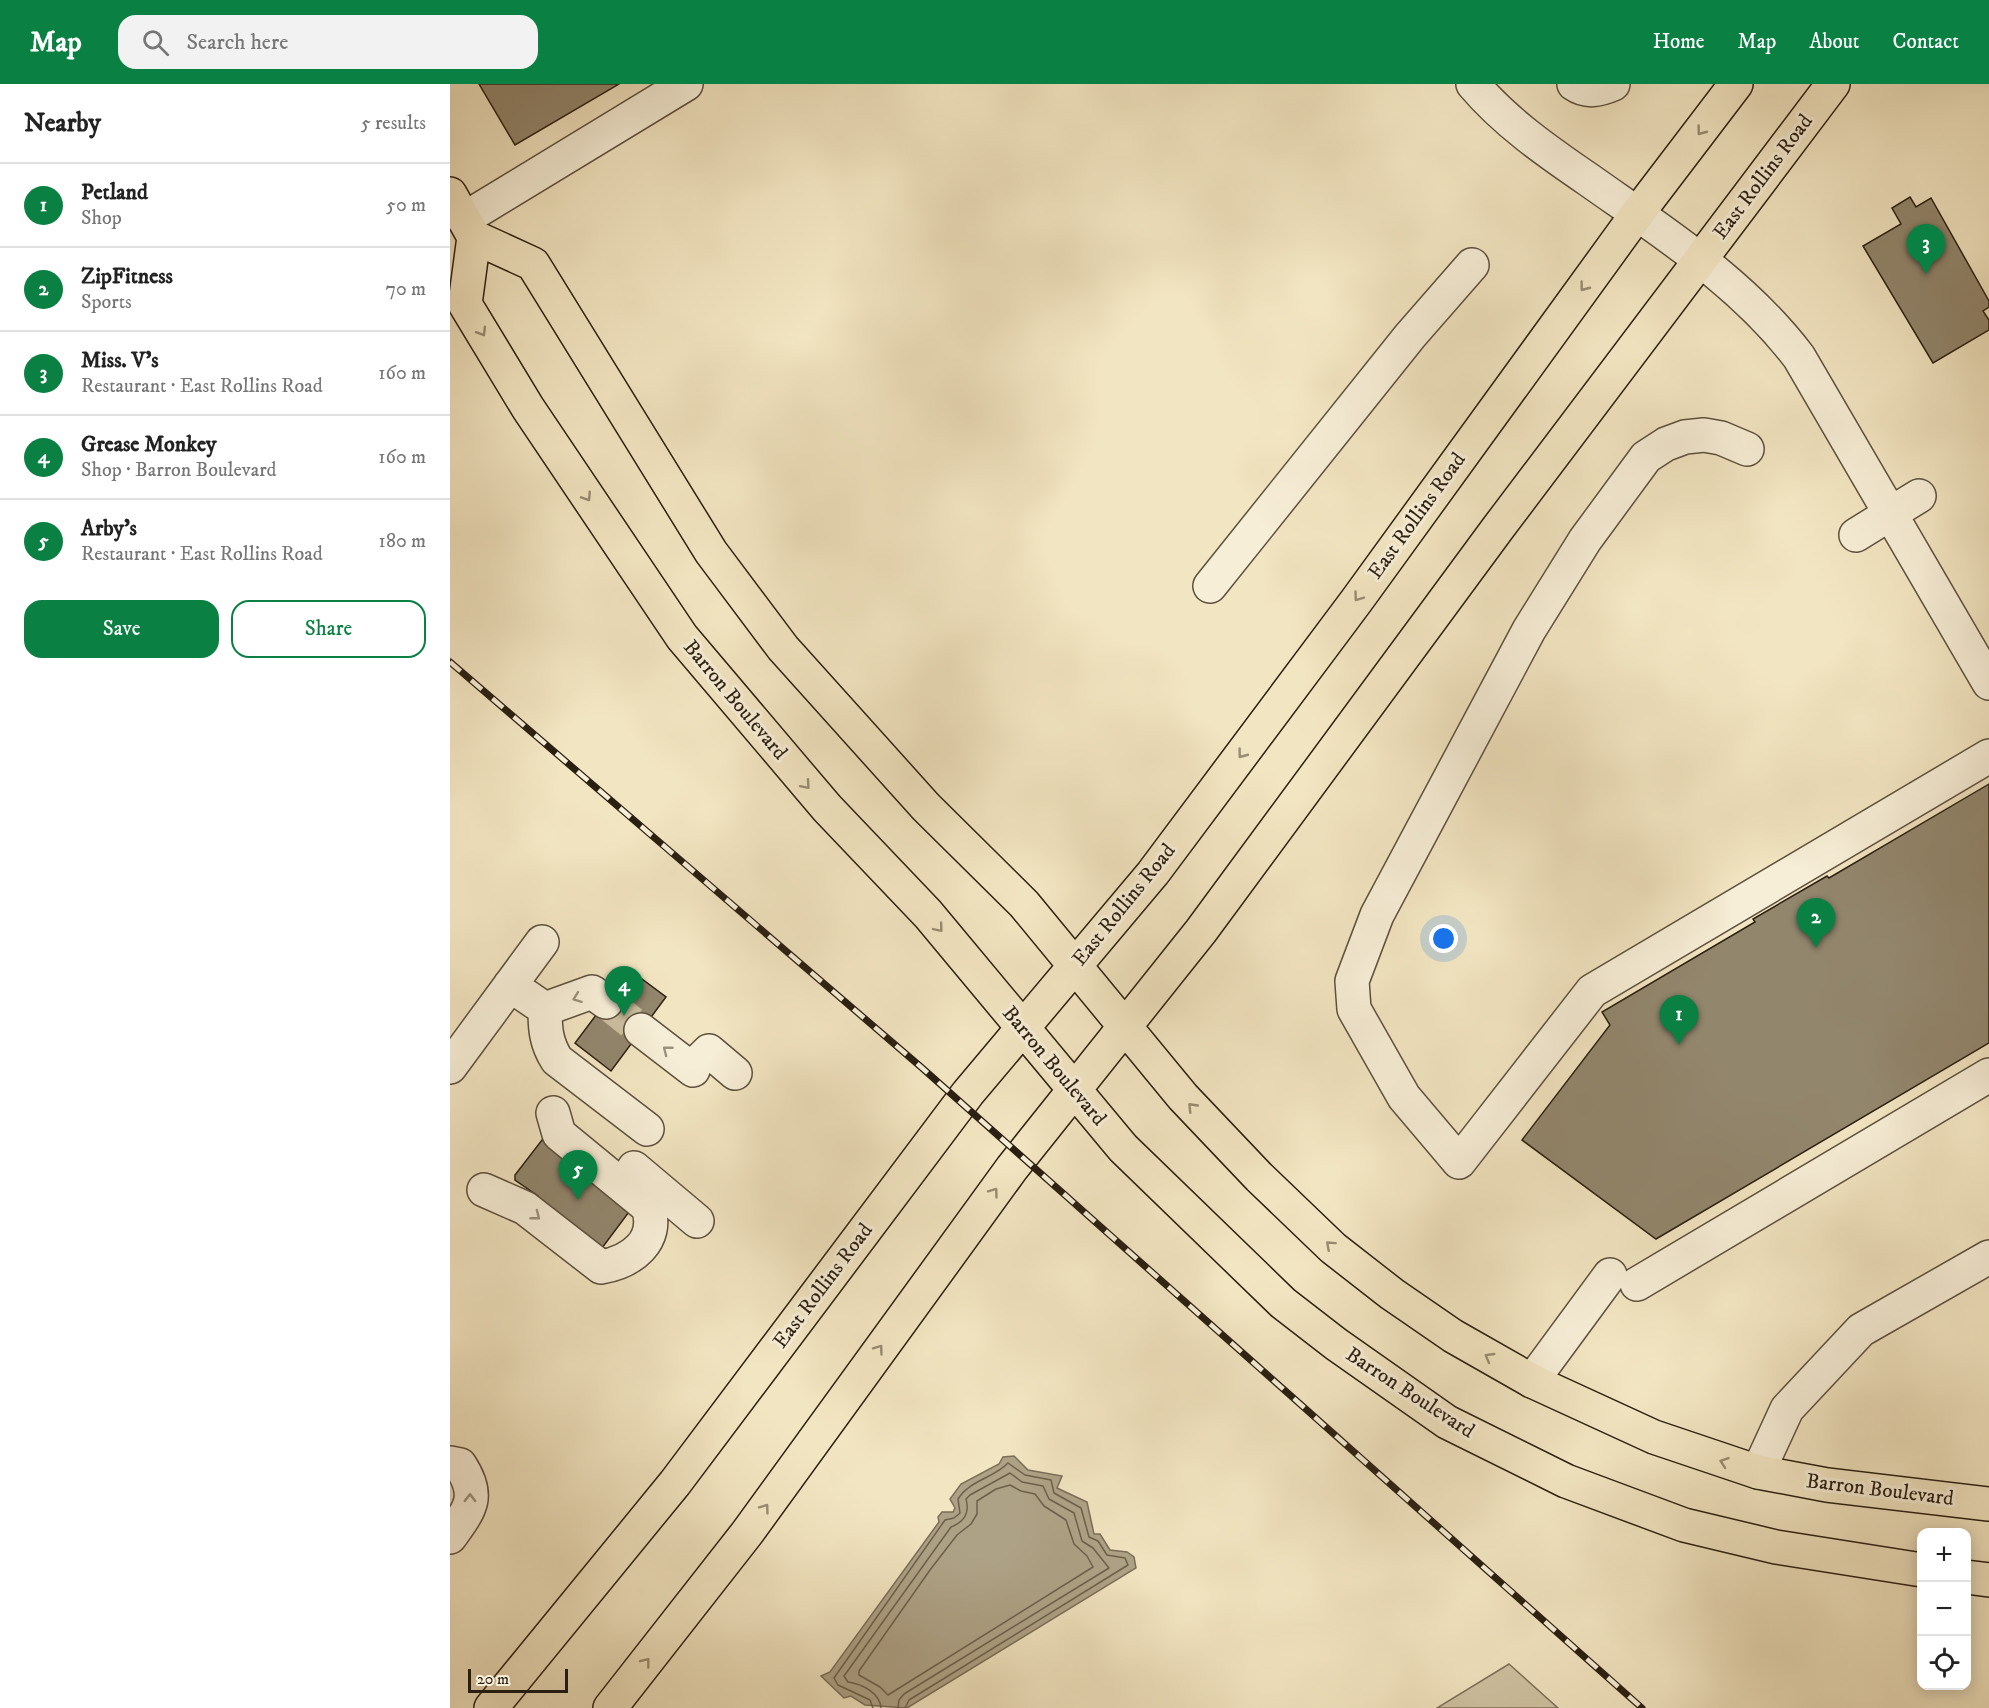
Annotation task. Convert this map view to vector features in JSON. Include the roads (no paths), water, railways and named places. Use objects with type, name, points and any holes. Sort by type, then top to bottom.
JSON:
[{"type":"main road","name":"East Rollins Road","points":[[490,1708],[675,1483],[966,1096],[1160,863],[1363,590],[1637,214],[1736,84]]},
{"type":"main road","name":"East Rollins Road","points":[[610,1708],[747,1533],[977,1215],[1201,931],[1833,84]]},
{"type":"main road","name":"Barron Boulevard","points":[[463,217],[533,264],[711,552],[783,648],[926,807],[1024,904],[1127,1026],[1183,1097],[1259,1178],[1333,1248],[1392,1294],[1453,1336],[1532,1381],[1654,1437],[1758,1472],[1827,1485],[1989,1504]]},
{"type":"main road","name":"Barron Boulevard","points":[[463,217],[465,304],[528,408],[644,584],[729,696],[827,808],[928,914],[1073,1092],[1122,1148],[1283,1303],[1336,1344],[1447,1422],[1566,1481],[1684,1525],[1776,1547],[1917,1569]]},
{"type":"main road","points":[[1971,1577],[1989,1580]]},
{"type":"lane","points":[[463,217],[686,84]]},
{"type":"lane","points":[[1473,84],[1486,99],[1540,144],[1701,258],[1778,329],[1799,357],[1989,683]]},
{"type":"lane","points":[[1574,84],[1587,90],[1599,90],[1613,84]]},
{"type":"lane","points":[[1210,586],[1410,336],[1472,265]]},
{"type":"lane","points":[[1747,449],[1721,438],[1704,435],[1684,437],[1666,444],[1646,457],[1584,540],[1529,630],[1428,818],[1377,915],[1352,981],[1354,1009],[1404,1097],[1459,1162],[1592,991],[1989,756]]},
{"type":"lane","points":[[1856,535],[1919,496]]},
{"type":"lane","points":[[450,1067],[542,942]]},
{"type":"lane","points":[[510,985],[545,1009]]},
{"type":"lane","points":[[545,1009],[592,992],[606,1002]]},
{"type":"lane","points":[[545,1009],[545,1032],[549,1047],[557,1060],[647,1129]]},
{"type":"lane","points":[[641,1029],[697,1065],[709,1051],[735,1073]]},
{"type":"lane","points":[[1532,1381],[1624,1279],[1989,1075]]},
{"type":"lane","points":[[484,1190],[525,1208],[601,1268],[620,1264],[645,1242],[651,1228],[648,1207],[560,1134],[553,1113],[621,1158],[698,1221]]},
{"type":"lane","points":[[1758,1472],[1787,1409],[1860,1330],[1989,1257]]},
{"type":"lane","points":[[450,1462],[460,1464],[469,1478],[472,1495],[470,1509],[450,1537]]},
{"type":"water","points":[[1014,1456],[1028,1470],[1062,1476],[1057,1488],[1087,1502],[1094,1534],[1100,1534],[1110,1550],[1127,1552],[1134,1557],[1136,1568],[907,1708],[865,1705],[851,1696],[844,1698],[821,1676],[830,1672],[939,1522],[938,1517],[942,1512],[953,1512],[955,1508],[950,1499],[961,1484],[999,1464],[1003,1457]]},
{"type":"tunnel","points":[[606,1002],[641,1030]]},
{"type":"railway","points":[[450,662],[921,1067],[1642,1708]]},
{"type":"place","name":"Miss. V's","points":[[1926,274]]},
{"type":"place","name":"ZipFitness","points":[[1816,948]]},
{"type":"place","name":"Grease Monkey","points":[[624,1016]]},
{"type":"place","name":"Petland","points":[[1679,1045]]},
{"type":"place","name":"Arby's","points":[[578,1200]]}]
